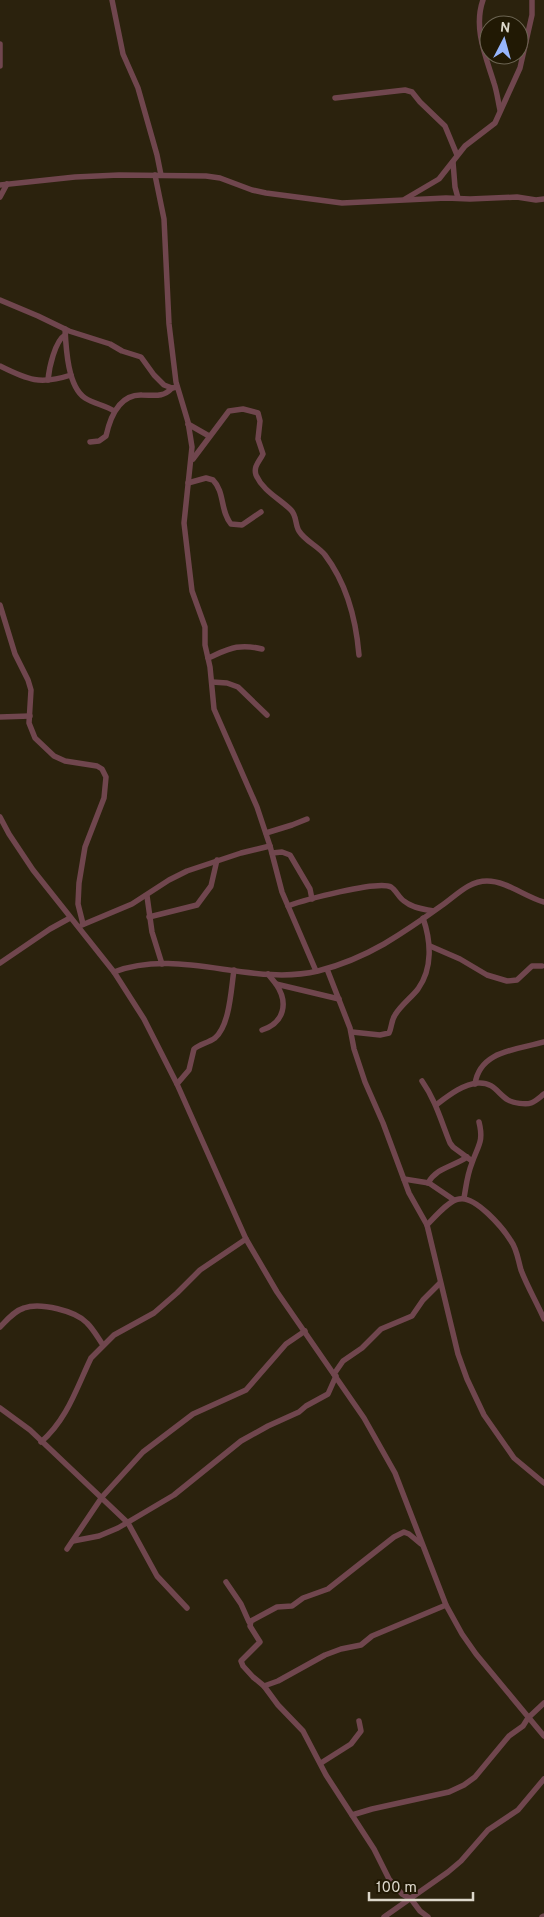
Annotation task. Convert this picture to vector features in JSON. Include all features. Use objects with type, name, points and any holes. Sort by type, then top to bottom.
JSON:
[{"type":"street","points":[[112,0],[123,54],[140,93],[157,155],[164,219],[174,388],[188,424],[192,447],[184,523],[192,591],[204,622],[204,645],[212,682],[214,709],[257,806],[288,906],[316,971]]},
{"type":"street","points":[[483,0],[481,40],[486,61],[494,81],[500,111]]},
{"type":"street","points":[[403,200],[439,179],[457,155],[473,139],[495,123],[522,62],[532,15],[532,0]]},
{"type":"street","points":[[0,44],[0,66]]},
{"type":"street","points":[[335,98],[405,90],[412,92],[445,126],[457,155]]},
{"type":"street","points":[[453,162],[458,198]]},
{"type":"street","points":[[0,185],[75,177],[158,175],[220,178],[252,190],[327,202],[360,203],[517,197],[536,200],[544,199]]},
{"type":"street","points":[[0,197],[7,184]]},
{"type":"street","points":[[0,300],[38,316],[66,332],[110,344],[122,351],[141,357],[164,385],[174,388]]},
{"type":"street","points":[[66,332],[71,375],[78,392],[84,398],[114,411]]},
{"type":"street","points":[[48,380],[56,346],[66,332]]},
{"type":"street","points":[[0,366],[23,378],[33,380],[48,380],[71,375]]},
{"type":"street","points":[[90,442],[100,441],[106,436],[114,411],[132,397],[142,394],[159,396],[174,388]]},
{"type":"street","points":[[191,460],[229,411],[243,410],[258,413],[260,421],[258,443],[263,454],[256,465],[256,474],[270,493],[292,511],[299,531],[325,555],[342,582],[354,618],[359,655]]},
{"type":"street","points":[[188,424],[209,436]]},
{"type":"street","points":[[188,483],[206,478],[213,480],[221,495],[224,513],[231,524],[242,525],[261,512]]},
{"type":"street","points":[[0,605],[15,654],[31,690],[31,730],[35,738],[47,751],[65,761],[98,766],[106,777],[104,798],[87,840],[80,876],[78,904],[80,926]]},
{"type":"street","points":[[208,658],[242,645],[262,649]]},
{"type":"street","points":[[212,682],[232,684],[238,687],[267,715]]},
{"type":"street","points":[[0,717],[30,716]]},
{"type":"street","points":[[0,817],[33,870],[70,918],[80,926],[114,972],[144,1019],[177,1084],[246,1239],[277,1292],[364,1418],[395,1473],[446,1605],[462,1634],[476,1654],[544,1736]]},
{"type":"street","points":[[266,833],[307,819]]},
{"type":"street","points":[[80,926],[132,904],[176,876],[216,860],[270,846]]},
{"type":"street","points":[[272,853],[282,852],[290,855],[310,889],[312,898]]},
{"type":"street","points":[[149,917],[197,905],[211,886],[216,860]]},
{"type":"street","points":[[114,972],[139,965],[162,964],[268,974],[316,971],[360,957],[385,943],[465,888],[477,882],[496,882],[544,902]]},
{"type":"street","points":[[288,906],[312,898],[363,888],[387,886],[393,889],[409,905],[433,911]]},
{"type":"street","points":[[147,896],[149,917],[162,964]]},
{"type":"street","points":[[0,964],[50,929],[70,918]]},
{"type":"street","points":[[352,1032],[380,1035],[390,1032],[392,1019],[418,989],[423,979],[430,946],[423,918]]},
{"type":"street","points":[[430,946],[460,959],[487,975],[507,981],[517,980],[529,967],[542,966]]},
{"type":"street","points":[[327,969],[352,1032],[358,1065],[409,1192],[426,1225],[458,1354],[467,1379],[484,1415],[514,1458],[544,1483]]},
{"type":"street","points":[[177,1084],[189,1070],[194,1049],[217,1036],[221,1029],[230,1002],[234,970]]},
{"type":"street","points":[[262,1030],[274,1025],[281,1017],[282,1001],[280,993],[268,974]]},
{"type":"street","points":[[276,984],[339,999]]},
{"type":"street","points":[[474,1084],[478,1069],[491,1058],[515,1049],[544,1042]]},
{"type":"street","points":[[422,1082],[436,1105],[450,1143],[470,1159]]},
{"type":"street","points":[[436,1105],[458,1091],[474,1084],[484,1083],[501,1092],[507,1100],[518,1103],[531,1103],[544,1094]]},
{"type":"street","points":[[464,1198],[470,1159],[481,1143],[479,1122]]},
{"type":"street","points":[[428,1183],[432,1176],[440,1169],[470,1159]]},
{"type":"street","points":[[404,1179],[428,1183],[454,1200]]},
{"type":"street","points":[[426,1225],[454,1200],[464,1198],[483,1208],[512,1241],[524,1276],[544,1319]]},
{"type":"street","points":[[41,1442],[61,1420],[76,1393],[91,1358],[114,1335],[154,1313],[200,1270],[246,1239]]},
{"type":"street","points":[[73,1541],[99,1536],[128,1523],[179,1491],[242,1441],[324,1397],[330,1392],[335,1375],[343,1361],[362,1348],[381,1329],[412,1316],[423,1300],[440,1283]]},
{"type":"street","points":[[0,1327],[23,1308],[45,1306],[68,1312],[84,1320],[104,1346]]},
{"type":"street","points":[[67,1549],[102,1497],[123,1472],[155,1442],[193,1414],[246,1390],[286,1344],[305,1331]]},
{"type":"street","points":[[0,1408],[30,1430],[128,1523],[157,1576],[187,1608]]},
{"type":"street","points":[[249,1622],[277,1607],[292,1606],[303,1598],[328,1590],[394,1537],[404,1532],[423,1546]]},
{"type":"street","points":[[226,1582],[241,1604],[260,1642],[242,1659],[242,1662],[278,1705],[303,1730],[326,1775],[374,1849],[385,1874],[400,1892],[411,1899],[420,1911],[428,1917]]},
{"type":"street","points":[[264,1686],[278,1681],[325,1655],[361,1645],[378,1633],[446,1605]]},
{"type":"street","points":[[352,1815],[459,1788],[475,1776],[509,1736],[523,1726],[528,1718],[544,1703]]},
{"type":"street","points":[[321,1763],[354,1742],[361,1731],[358,1721]]},
{"type":"street","points":[[384,1917],[461,1861],[488,1830],[515,1813],[544,1779]]}]
